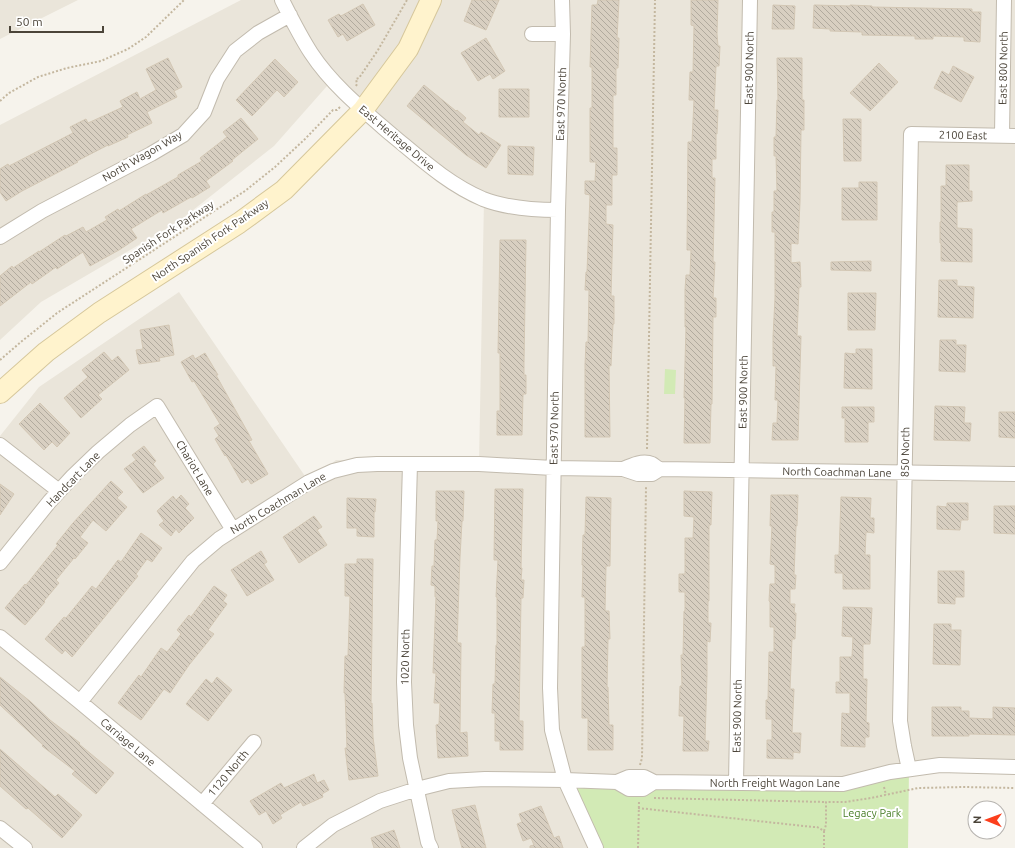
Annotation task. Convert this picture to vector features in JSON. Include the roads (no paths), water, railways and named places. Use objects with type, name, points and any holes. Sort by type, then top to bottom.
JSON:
[{"type":"street","name":"East Heritage Drive","points":[[282,0],[311,53],[333,80],[363,110],[437,172],[458,186],[484,199],[511,207],[535,210],[558,210]]},
{"type":"street","name":"North Spanish Fork Parkway","points":[[0,393],[46,352],[99,313],[239,223],[284,190],[363,110],[408,49],[431,0]]},
{"type":"street","name":"East 970 North","points":[[562,0],[563,34],[558,210],[550,688],[552,730],[565,780],[596,848]]},
{"type":"street","name":"East 900 North","points":[[736,783],[750,0]]},
{"type":"street","name":"East 800 North","points":[[1004,0],[1008,135]]},
{"type":"street","name":"North Wagon Way","points":[[0,237],[42,211],[151,154],[183,135],[204,112],[217,79],[235,51],[258,32],[290,15]]},
{"type":"street","points":[[532,34],[563,34]]},
{"type":"street","name":"2100 East","points":[[911,134],[1008,135]]},
{"type":"street","name":"850 North","points":[[909,769],[900,721],[911,134]]},
{"type":"street","name":"Handcart Lane","points":[[0,564],[59,491],[98,452],[130,425],[157,406]]},
{"type":"street","name":"Chariot Lane","points":[[157,406],[233,530]]},
{"type":"street","points":[[0,445],[59,491]]},
{"type":"street","name":"North Coachman Lane","points":[[80,702],[193,561],[219,539],[233,530],[309,482],[333,471],[358,465],[377,464],[479,464],[553,468],[624,469],[638,474],[652,474],[660,469],[1015,474]]},
{"type":"street","name":"1020 North","points":[[410,464],[404,682],[406,725],[410,758],[428,842],[431,848]]},
{"type":"street","name":"Carriage Lane","points":[[0,637],[255,848]]},
{"type":"street","name":"1120 North","points":[[202,804],[254,742]]},
{"type":"street","name":"North Freight Wagon Lane","points":[[304,848],[333,825],[380,801],[417,789],[449,781],[485,779],[617,782],[629,789],[643,789],[654,782],[843,784],[890,772],[940,765],[1015,768]]},
{"type":"street","points":[[0,828],[25,848]]},
{"type":"park label","name":"Legacy Park","points":[[872,813]]}]
